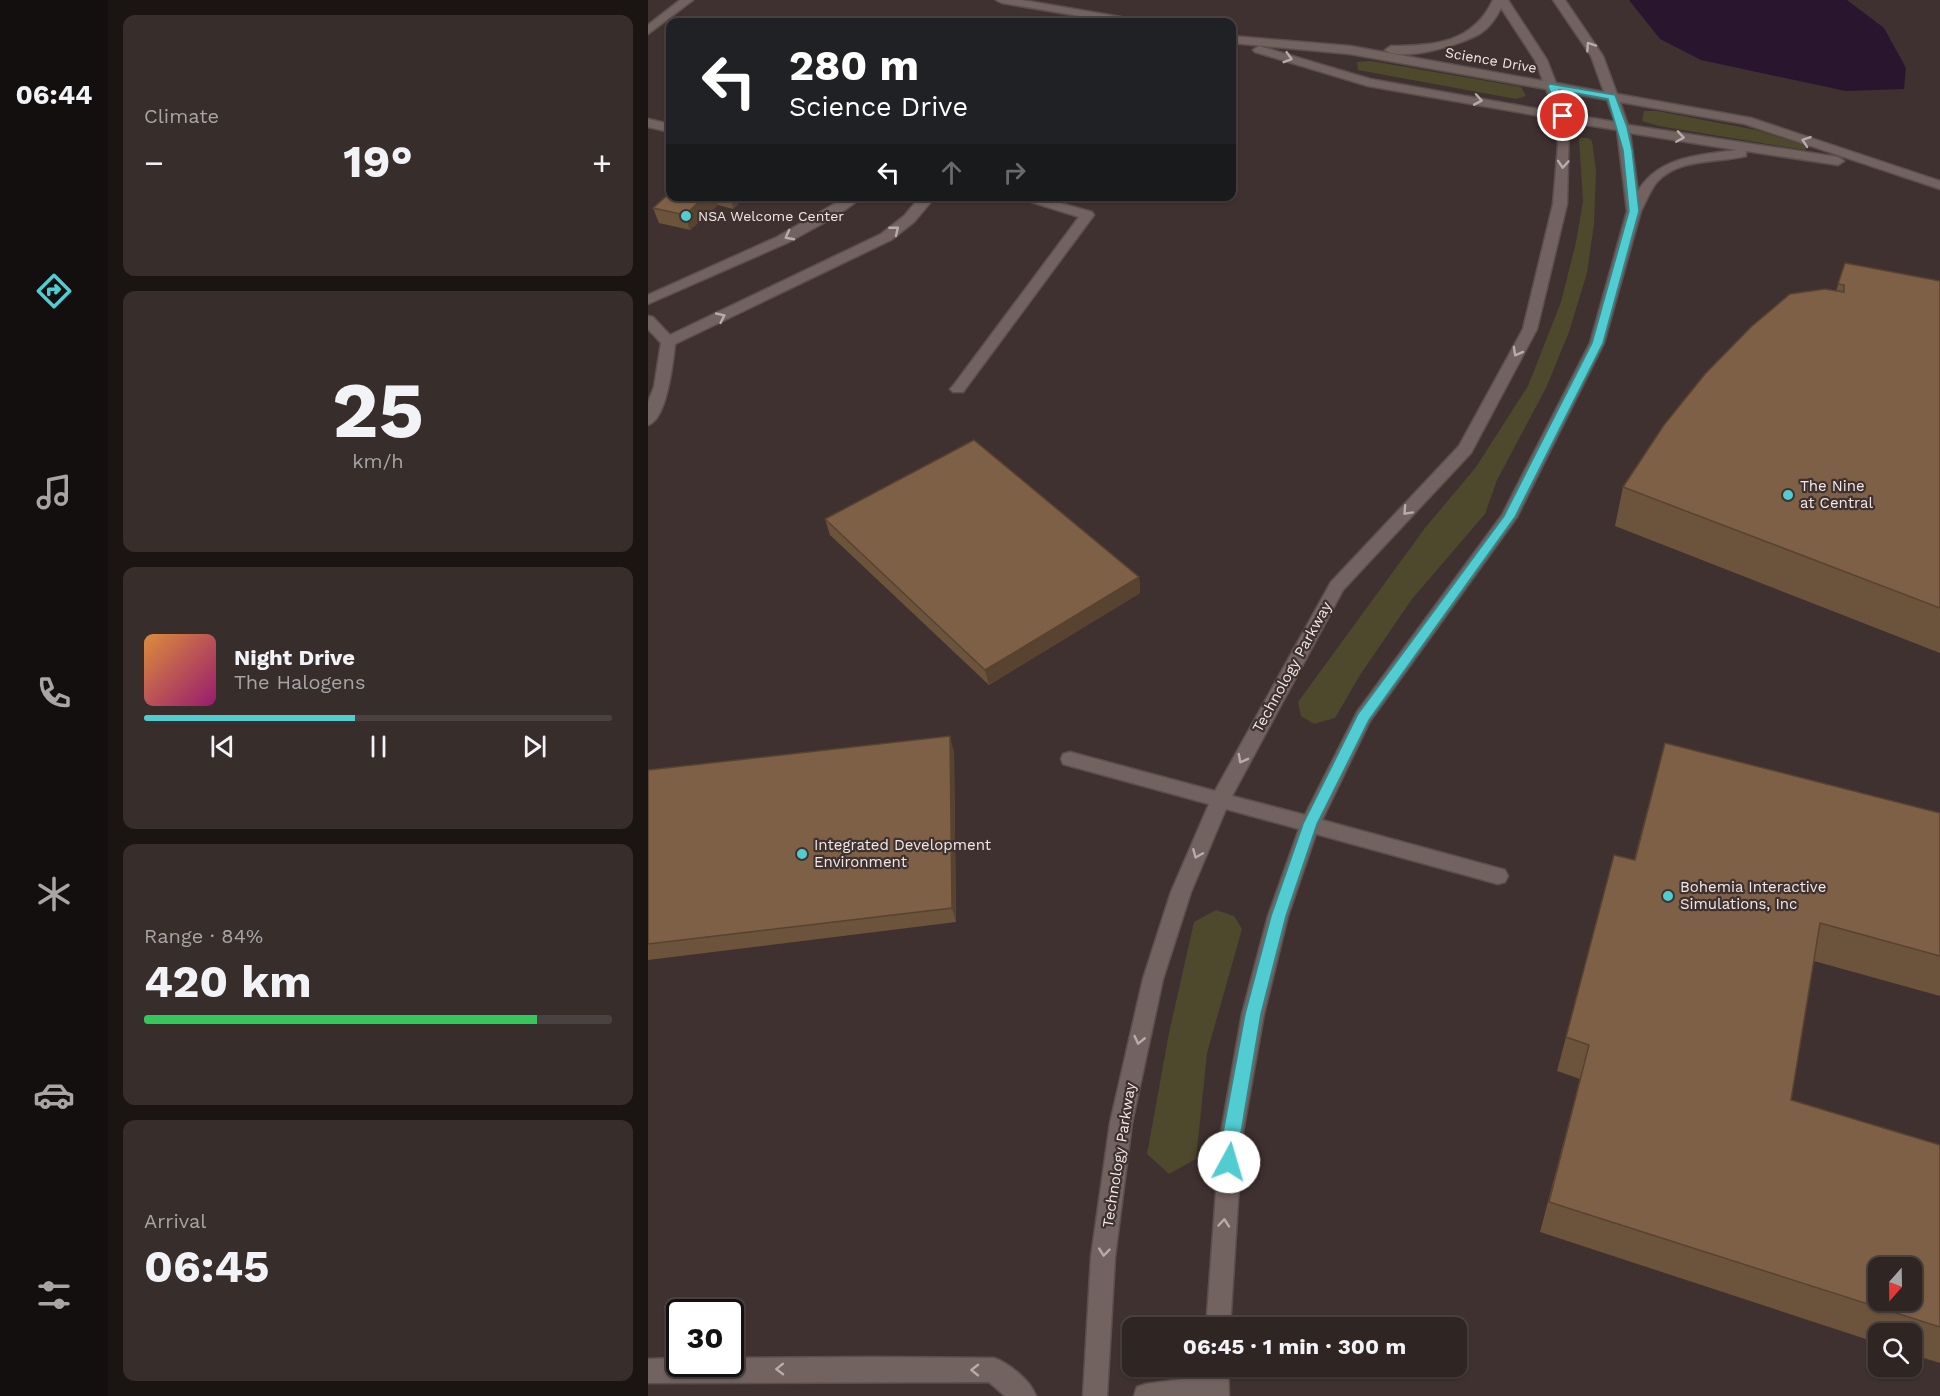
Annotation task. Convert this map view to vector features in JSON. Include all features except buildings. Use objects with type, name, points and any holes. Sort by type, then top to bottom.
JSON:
[{"type":"street","points":[[648,31],[687,0]]},
{"type":"street","points":[[1002,0],[1053,8],[1091,18]]},
{"type":"street","points":[[1350,50],[1410,50],[1454,41],[1473,33],[1489,20],[1500,0]]},
{"type":"street","name":"Technology Parkway","points":[[1095,1396],[1103,1257],[1120,1123],[1153,979],[1181,892],[1220,800],[1337,586],[1465,449],[1530,329],[1560,204],[1564,146],[1563,116],[1541,60],[1500,0]]},
{"type":"street","points":[[1559,0],[1597,56],[1623,127],[1634,211]]},
{"type":"street","points":[[1044,18],[1053,8]]},
{"type":"street","name":"Science Drive","points":[[1236,40],[1350,50],[1747,121],[1940,185]]},
{"type":"street","name":"Science Drive","points":[[1236,41],[1368,82],[1761,151],[1881,167]]},
{"type":"street","points":[[648,123],[666,127]]},
{"type":"street","points":[[1219,1317],[1231,1138],[1253,1014],[1278,916],[1310,824],[1363,717],[1509,517],[1597,343],[1634,211],[1653,179],[1665,171],[1710,157],[1761,151]]},
{"type":"street","points":[[648,300],[762,250],[830,215],[851,201]]},
{"type":"street","points":[[668,342],[886,237],[909,219],[925,201]]},
{"type":"street","points":[[958,390],[1087,215],[1036,201]]},
{"type":"street","points":[[648,320],[668,342],[662,387],[648,420]]},
{"type":"street","points":[[1070,759],[1498,876]]},
{"type":"street","points":[[648,1371],[874,1368],[994,1370],[1024,1396]]},
{"type":"street","points":[[1146,1396],[1216,1383]]},
{"type":"shaded area","points":[[1629,0],[1847,0],[1884,28],[1906,68],[1904,89],[1846,91],[1701,60],[1660,39]]},
{"type":"shaded area","points":[[1371,61],[1521,87],[1526,96],[1516,99],[1358,70],[1357,62]]},
{"type":"shaded area","points":[[1644,111],[1657,111],[1756,130],[1807,146],[1805,150],[1659,126],[1642,121]]},
{"type":"shaded area","points":[[1579,138],[1588,138],[1592,141],[1596,171],[1594,224],[1587,273],[1569,332],[1546,388],[1497,480],[1485,514],[1412,599],[1360,675],[1335,718],[1314,724],[1301,716],[1298,702],[1425,528],[1476,467],[1528,386],[1561,302],[1576,242],[1583,201]]},
{"type":"shaded area","points":[[1216,910],[1234,916],[1242,929],[1207,1053],[1196,1159],[1169,1174],[1147,1154],[1169,1033],[1194,922]]},
{"type":"place","name":"NSA Welcome Center","points":[[686,216]]},
{"type":"place","name":"The Nine at Central","points":[[1788,495]]},
{"type":"place","name":"Integrated Development Environment","points":[[802,854]]},
{"type":"place","name":"Bohemia Interactive Simulations, Inc","points":[[1668,896]]},
{"type":"route","points":[[1229,1162],[1231,1138],[1253,1014],[1278,916],[1310,824],[1363,717],[1509,517],[1597,343],[1634,211],[1627,150],[1623,127],[1612,97],[1553,86],[1563,116]]}]
